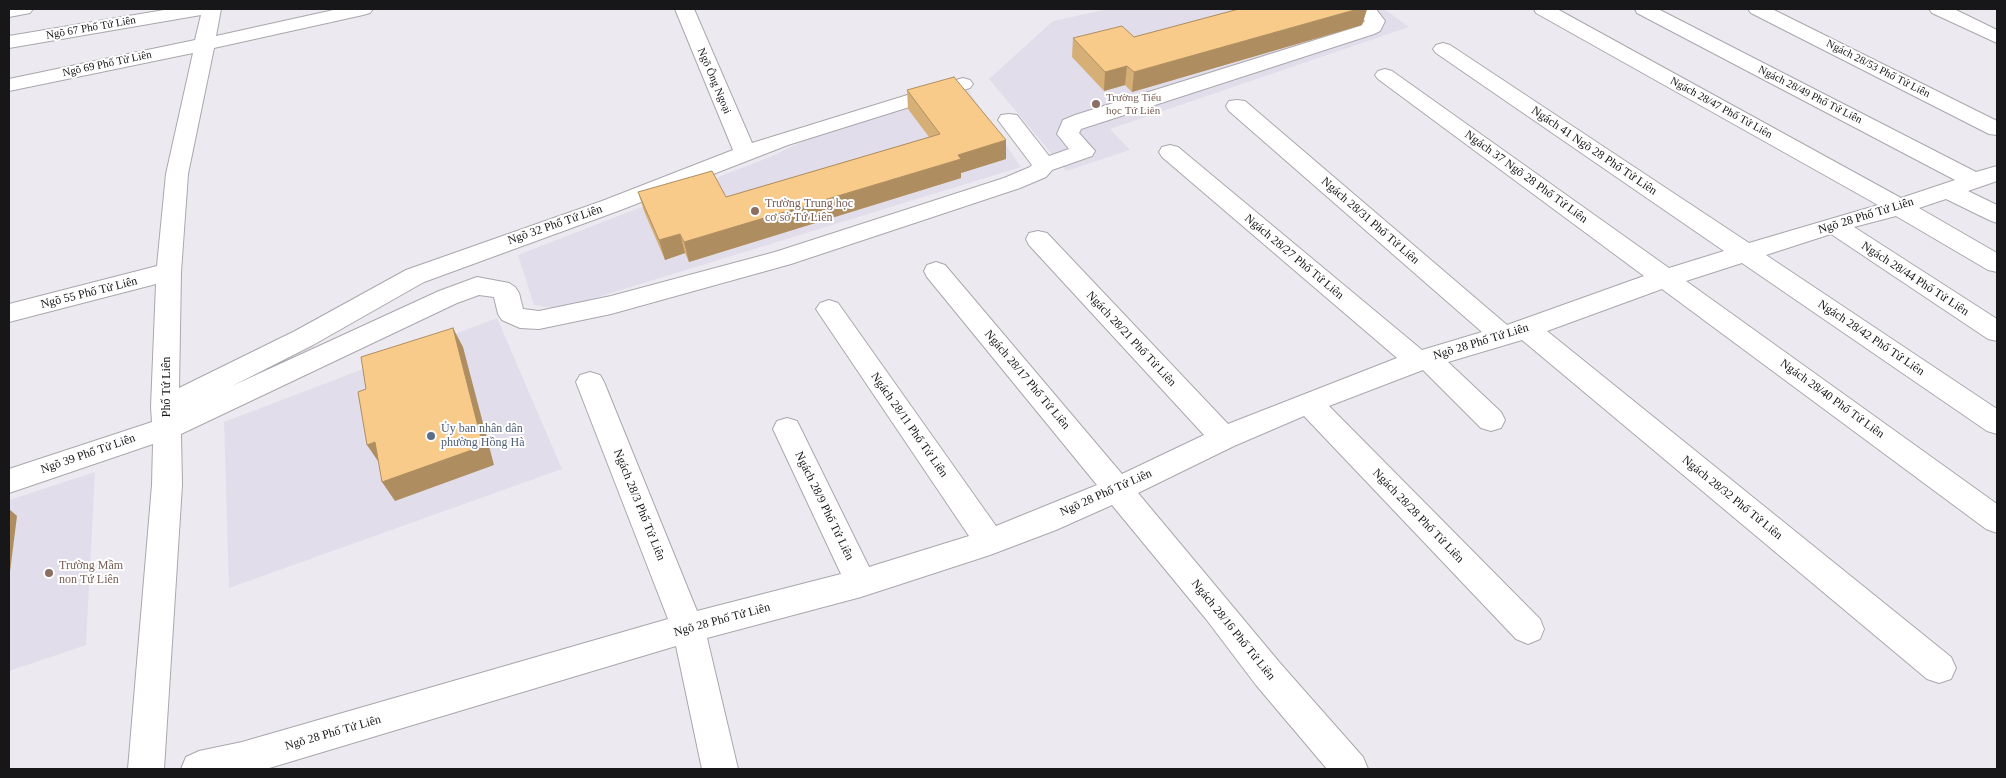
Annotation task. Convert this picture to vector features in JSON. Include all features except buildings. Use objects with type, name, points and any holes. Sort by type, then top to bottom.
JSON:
[{"type":"street","points":[[9,11],[23,9]]},
{"type":"street","name":"Ngõ 67 Phố Tứ Liên","points":[[9,42],[202,9]]},
{"type":"street","name":"Phố Tứ Liên","points":[[146,769],[166,485],[169,272],[178,174],[212,9]]},
{"type":"street","name":"Ngõ 69 Phố Tử Liên","points":[[9,84],[363,9]]},
{"type":"street","name":"Ngõ Ông Ngoại","points":[[684,9],[745,154]]},
{"type":"street","points":[[166,417],[477,286],[500,289],[506,293],[511,314],[520,319],[539,320],[611,305],[782,258],[1012,182],[1038,172],[1044,165],[1084,151],[1068,134],[1071,125],[1367,30],[1373,27],[1375,22],[1372,15],[1364,9]]},
{"type":"street","name":"Ngách 28/47 Phố Tứ Liên","points":[[1543,9],[1899,207],[1997,264]]},
{"type":"street","name":"Ngách 28/49 Phố Tứ Liên","points":[[1644,9],[1986,177]]},
{"type":"street","name":"Ngách 28/53 Phố Tứ Liên","points":[[1758,9],[1997,128]]},
{"type":"street","points":[[1939,9],[1997,37]]},
{"type":"street","name":"Ngách 41 Ngõ 28 Phố Tứ Liên","points":[[1443,49],[1745,253]]},
{"type":"street","name":"Ngách 37 Ngõ 28 Phố Tứ Liên","points":[[1385,75],[1666,278]]},
{"type":"street","name":"Ngõ 32 Phố Tứ Liên","points":[[166,417],[415,276],[610,206],[780,140],[963,84]]},
{"type":"street","name":"Ngách 28/31 Phố Tứ Liên","points":[[1237,106],[1514,332]]},
{"type":"street","points":[[1009,120],[1044,165]]},
{"type":"street","name":"Ngách 28/27 Phố Tứ Liên","points":[[1170,152],[1423,360],[1491,420]]},
{"type":"street","name":"Ngõ 28 Phố Tứ Liên","points":[[199,769],[242,764],[688,628],[862,583],[990,542],[1045,521],[1118,489],[1224,438],[1308,403],[1423,360],[1514,332],[1666,278],[1834,225],[1899,207],[1986,177]]},
{"type":"street","points":[[1948,190],[1997,215]]},
{"type":"street","name":"Ngách 28/44 Phố Tứ Liên","points":[[1834,225],[1997,332]]},
{"type":"street","name":"Ngách 28/21 Phố Tứ Liên","points":[[1038,239],[1224,438]]},
{"type":"street","name":"Ngách 28/42 Phố Tứ Liên","points":[[1745,253],[1997,423]]},
{"type":"street","name":"Ngõ 55 Phố Tử Liên","points":[[9,313],[169,272]]},
{"type":"street","name":"Ngách 28/17 Phố Tứ Liên","points":[[936,272],[1118,489]]},
{"type":"street","name":"Ngách 28/40 Phố Tứ Liên","points":[[1666,278],[1997,520]]},
{"type":"street","name":"Ngách 28/11 Phố Tứ Liên","points":[[829,309],[990,542]]},
{"type":"street","name":"Ngách 28/32 Phố Tứ Liên","points":[[1514,332],[1939,668]]},
{"type":"street","name":"Ngách 28/3 Phố Tứ Liên","points":[[590,382],[688,628],[720,769]]},
{"type":"street","name":"Ngách 28/28 Phố Tứ Liên","points":[[1308,403],[1528,629]]},
{"type":"street","name":"Ngõ 39 Phố Tử Liên","points":[[9,481],[166,417]]},
{"type":"street","name":"Ngách 28/9 Phố Tứ Liên","points":[[787,429],[862,583]]},
{"type":"street","name":"Ngách 28/16 Phố Tứ Liên","points":[[1118,489],[1268,674],[1350,769]]},
{"type":"shaded area","name":"Trường Tiểu học Tứ Liên","points":[[1108,9],[1384,9],[1409,27],[1110,129],[1130,150],[1066,171],[989,79],[1053,21]]},
{"type":"shaded area","name":"Trường Trung học cơ sở Tứ Liên","points":[[968,90],[1021,167],[559,309],[534,305],[518,255],[770,157],[818,134]]},
{"type":"shaded area","points":[[497,318],[562,469],[229,588],[224,422]]},
{"type":"shaded area","name":"Trường Mầm non Tứ Liên","points":[[95,472],[86,645],[9,671],[9,500]]},
{"type":"place","name":"Trường Tiểu học Tứ Liên","points":[[1096,104]]},
{"type":"place","name":"Trường Trung học cơ sở Tứ Liên","points":[[755,211]]},
{"type":"place","name":"Ủy ban nhân dân phường Hồng Hà","points":[[431,436]]},
{"type":"place","name":"Trường Mầm non Tứ Liên","points":[[49,573]]}]
